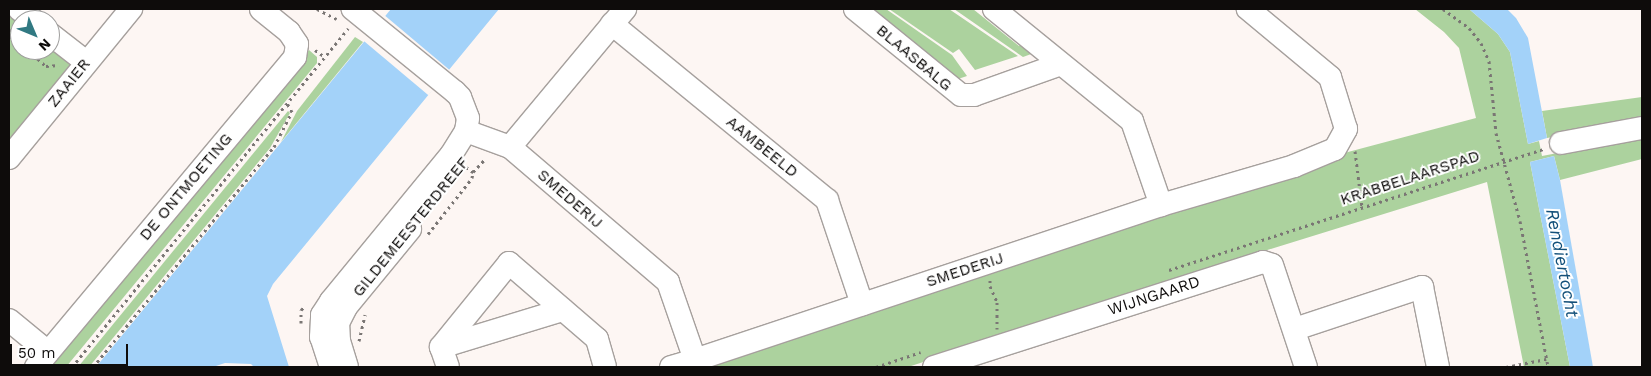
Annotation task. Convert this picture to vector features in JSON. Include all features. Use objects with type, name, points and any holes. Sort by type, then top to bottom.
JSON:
[{"type":"street","name":"ZAAIER","points":[[9,158],[131,9]]},
{"type":"street","name":"DE ONTMOETING","points":[[42,360],[295,57],[297,44],[289,32],[261,9]]},
{"type":"street","name":"BLAASBALG","points":[[855,9],[961,95],[974,95],[1061,64]]},
{"type":"street","points":[[994,9],[1132,121],[1161,205]]},
{"type":"street","points":[[1248,9],[1330,77],[1346,129]]},
{"type":"street","points":[[510,147],[618,16]]},
{"type":"street","name":"AAMBEELD","points":[[618,16],[826,200],[862,304]]},
{"type":"street","name":"GILDEMEESTERDREEF","points":[[347,367],[339,341],[338,323],[346,307],[463,164],[481,114],[471,100],[457,95],[358,18]]},
{"type":"street","points":[[60,42],[86,62]]},
{"type":"street","points":[[1561,143],[1642,128]]},
{"type":"street","name":"SMEDERIJ","points":[[473,134],[510,147],[668,282],[695,360],[1161,205],[1294,166],[1335,149],[1346,129]]},
{"type":"street","name":"GILDEMEESTERDREEF","points":[[331,367],[321,337],[322,315],[330,301],[451,155],[473,134]]},
{"type":"street","name":"WIJNGAARD","points":[[934,367],[1263,262],[1272,265],[1295,329],[1306,367]]},
{"type":"street","points":[[444,357],[509,263],[597,339],[606,367]]},
{"type":"street","points":[[1295,329],[1422,287],[1438,367]]},
{"type":"street","points":[[444,357],[562,310]]},
{"type":"street","points":[[9,320],[42,360]]},
{"type":"street","points":[[671,367],[695,360]]},
{"type":"path","points":[[72,367],[358,18],[317,9]]},
{"type":"path","points":[[1443,9],[1469,28],[1481,43],[1489,61],[1496,134],[1520,221],[1548,367]]},
{"type":"path","points":[[93,367],[274,147],[292,112],[287,103]]},
{"type":"path","points":[[1346,129],[1355,145],[1362,207]]},
{"type":"path","name":"KRABBELAARSPAD","points":[[1267,238],[1561,143]]},
{"type":"path","points":[[425,237],[472,178],[473,172]]},
{"type":"path","points":[[991,261],[990,286],[997,302],[997,328]]},
{"type":"path","points":[[359,345],[365,312]]},
{"type":"path","points":[[1506,367],[1546,359]]},
{"type":"green space","points":[[867,9],[886,9],[952,55],[967,76],[952,81],[951,73],[877,12],[873,16]]},
{"type":"green space","points":[[889,9],[949,9],[1018,56],[975,70],[959,49],[953,53]]},
{"type":"green space","points":[[954,9],[973,9],[1019,46],[1023,42],[1034,53],[1023,57]]},
{"type":"green space","points":[[1415,9],[1469,9],[1498,34],[1510,52],[1528,144],[1539,141],[1542,156],[1642,137],[1642,159],[1560,180],[1554,156],[1530,162],[1570,367],[1524,367],[1487,182],[1232,261],[908,367],[696,367],[1348,152],[1476,118],[1459,48],[1444,32]]},
{"type":"green space","points":[[9,16],[10,60],[60,60],[60,50],[69,57],[72,71],[9,148]]},
{"type":"green space","points":[[355,37],[363,42],[281,142],[297,111]]},
{"type":"green space","points":[[309,50],[317,57],[317,63],[66,367],[48,367]]},
{"type":"green space","points":[[1642,97],[1642,121],[1547,138],[1542,111]]},
{"type":"green space","points":[[288,111],[290,113],[270,148],[89,367],[78,367]]},
{"type":"water","points":[[391,9],[499,9],[273,284],[267,296],[289,367],[254,367],[251,364],[225,363],[213,367],[96,367]]},
{"type":"water","points":[[1469,9],[1507,9],[1516,18],[1528,38],[1547,138],[1528,144],[1510,52],[1498,34]]},
{"type":"water","name":"Rendiertocht","points":[[1554,156],[1560,180],[1593,367],[1570,367],[1530,162]]},
{"type":"pier","points":[[383,14],[450,70],[428,95],[362,39]]}]
